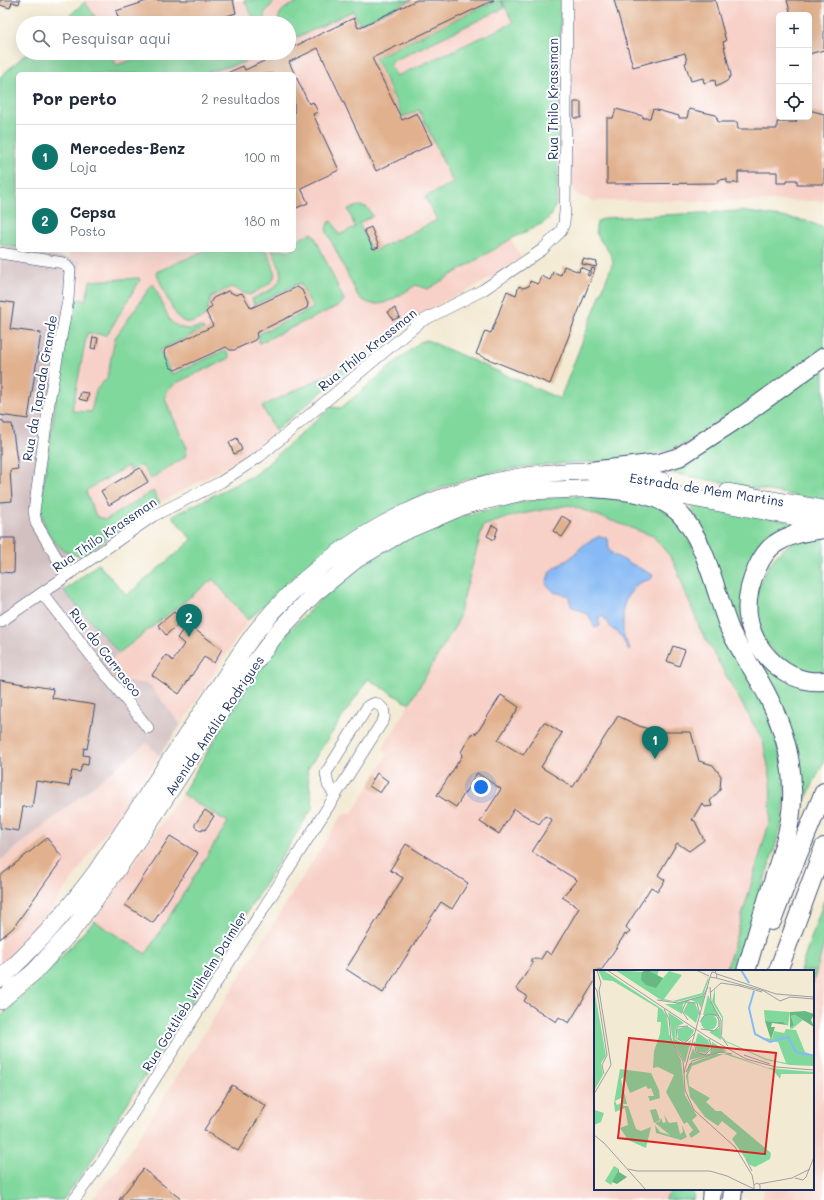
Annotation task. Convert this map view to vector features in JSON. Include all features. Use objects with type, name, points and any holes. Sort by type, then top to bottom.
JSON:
[{"type":"highway","points":[[591,480],[679,457],[742,416],[824,357]]},
{"type":"highway","points":[[591,480],[629,492],[650,496],[663,501],[678,512],[691,529],[696,539],[730,628],[771,702],[780,725],[787,748],[792,773],[791,821],[746,970]]},
{"type":"highway","points":[[824,529],[794,534],[766,551],[752,578],[749,591],[748,616],[755,639],[772,663],[792,675],[824,681]]},
{"type":"highway","points":[[755,970],[789,876],[824,792]]},
{"type":"highway","points":[[778,970],[824,847]]},
{"type":"highway","points":[[711,1200],[712,1190]]},
{"type":"highway","points":[[732,1200],[733,1190]]},
{"type":"main road","name":"Avenida Amália Rodrigues","points":[[0,979],[29,953],[71,906],[92,878],[258,630],[293,590],[333,557],[382,524],[425,504],[462,491],[501,481],[538,475],[591,480]]},
{"type":"main road","name":"Estrada de Mem Martins","points":[[591,480],[699,487],[824,509]]},
{"type":"main road","name":"Estrada de Mem Martins","points":[[591,480],[824,522]]},
{"type":"main road","name":"Avenida Amália Rodrigues","points":[[0,1001],[36,971],[74,928],[142,833],[232,694],[276,634],[315,593],[357,559],[403,532],[466,505],[528,491],[591,480]]},
{"type":"street","name":"Rua Thilo Krassman","points":[[0,622],[153,516],[221,482],[259,457],[420,322],[484,290],[542,250],[554,239],[564,223],[565,211],[567,0]]},
{"type":"street","name":"Rua da Tapada Grande","points":[[0,253],[64,263],[70,270],[71,276],[35,498],[36,524],[67,575]]},
{"type":"street","name":"Rua do Carrasco","points":[[42,593],[148,728]]},
{"type":"street","name":"Rua Gottlieb Wilhelm Daimler","points":[[74,1200],[102,1162],[384,719],[382,706],[375,703],[368,706],[326,773],[328,785],[335,795]]},
{"type":"shaded area","points":[[86,0],[561,0],[557,199],[552,215],[543,223],[511,239],[521,258],[485,281],[407,321],[265,440],[226,467],[146,510],[73,556],[67,553],[52,424],[81,261],[69,257],[70,252],[296,252],[296,72],[115,72],[116,65],[114,60],[296,60],[296,16],[94,16],[85,2]]},
{"type":"shaded area","points":[[573,0],[824,0],[824,201],[591,201],[578,195],[572,187],[569,178]]},
{"type":"shaded area","points":[[0,246],[16,249],[16,252],[32,252],[81,261],[52,424],[42,515],[48,534],[67,553],[64,591],[119,654],[111,660],[127,681],[149,684],[181,725],[159,756],[147,743],[0,861]]},
{"type":"shaded area","points":[[569,505],[653,536],[673,560],[700,629],[763,741],[771,781],[770,820],[726,970],[594,970],[594,1190],[683,1190],[682,1200],[91,1200],[119,1168],[342,815],[352,813],[382,764],[387,755],[383,748],[457,623],[483,526],[516,515]]},
{"type":"shaded area","points":[[213,579],[248,620],[181,725],[149,684],[127,681],[111,660]]},
{"type":"shaded area","points":[[148,743],[159,756],[33,935],[0,968],[0,861]]},
{"type":"shaded area","points":[[182,794],[228,822],[146,954],[94,921]]},
{"type":"shaded area","points":[[824,943],[824,1200],[762,1200],[764,1190],[814,1190],[814,976]]},
{"type":"green space","points":[[244,0],[275,0],[264,14],[264,16],[252,16]]},
{"type":"green space","points":[[304,0],[412,0],[359,24],[353,11],[296,37],[296,16],[280,16],[283,10]]},
{"type":"green space","points":[[497,0],[501,0],[504,8],[389,63],[397,76],[513,23],[502,0],[561,0],[557,199],[552,215],[543,223],[511,239],[428,289],[416,285],[387,302],[372,304],[358,296],[326,230],[328,223],[332,221],[339,235],[355,227],[348,209],[359,206],[367,207],[373,216],[359,223],[372,252],[437,220],[425,197],[453,183],[419,110],[403,117],[375,58]]},
{"type":"green space","points":[[85,2],[94,16],[69,16]]},
{"type":"green space","points":[[19,60],[114,60],[116,65],[132,60],[249,60],[208,72],[16,72],[16,248],[0,244],[0,77]]},
{"type":"green space","points":[[741,211],[807,221],[824,228],[824,348],[721,423],[702,435],[670,450],[629,459],[525,467],[494,472],[463,480],[402,505],[344,538],[294,577],[248,620],[213,579],[119,653],[64,591],[98,564],[127,595],[192,540],[172,516],[256,474],[331,407],[341,408],[420,342],[427,340],[560,399],[613,262],[609,252],[596,232],[598,221],[606,218]]},
{"type":"green space","points":[[313,233],[344,300],[340,305],[259,343],[259,334],[313,308],[300,283],[254,305],[252,299],[270,290],[279,282],[281,276],[280,270],[273,252],[296,252],[296,240]]},
{"type":"green space","points":[[201,252],[267,252],[275,274],[271,282],[249,295],[231,287],[211,297],[206,316],[194,322],[185,322],[181,320],[172,308],[156,272]]},
{"type":"green space","points":[[139,278],[140,280],[107,335],[87,333],[72,411],[91,412],[96,390],[107,378],[115,338],[153,283],[170,321],[181,328],[192,329],[201,327],[204,329],[160,350],[172,374],[226,350],[230,358],[176,383],[167,392],[165,399],[187,448],[185,457],[151,479],[141,465],[130,471],[128,466],[90,488],[86,492],[96,516],[105,520],[153,491],[160,503],[146,510],[83,556],[75,555],[61,548],[50,536],[42,514],[43,488],[73,298],[86,300],[90,281]]},
{"type":"green space","points":[[360,360],[275,431],[262,406]]},
{"type":"green space","points":[[824,365],[824,501],[665,472],[658,469]]},
{"type":"green space","points":[[612,495],[652,503],[681,522],[768,712],[786,776],[782,825],[735,970],[726,970],[770,820],[771,781],[763,741],[700,629],[673,560],[653,536],[569,505],[516,515],[483,526],[457,623],[409,704],[368,679],[307,770],[313,807],[92,1160],[63,1200],[0,1200],[0,1017],[50,969],[94,921],[146,954],[228,822],[182,794],[250,681],[291,629],[329,591],[373,558],[399,542],[464,515],[522,502],[565,496]]},
{"type":"green space","points":[[690,505],[799,523],[787,529],[750,570],[758,657],[824,688],[824,761],[801,809],[799,808],[800,768],[793,740],[776,693],[741,636],[716,565]]},
{"type":"green space","points":[[824,537],[824,671],[810,672],[797,669],[785,662],[775,654],[766,643],[756,618],[755,604],[760,583],[771,563],[778,554],[796,541],[806,538]]},
{"type":"green space","points":[[824,900],[824,943],[814,980],[814,970],[800,970]]},
{"type":"green space","points":[[673,1190],[682,1193],[683,1190],[694,1190],[693,1200],[664,1200]]},
{"type":"water","points":[[600,536],[608,539],[609,550],[614,555],[653,575],[651,579],[638,583],[626,598],[623,609],[623,634],[630,650],[629,651],[620,634],[611,628],[604,617],[598,617],[600,626],[595,628],[589,615],[571,606],[569,596],[554,592],[546,584],[550,571],[569,559],[586,543]]},
{"type":"building","points":[[0,0],[20,0],[19,4],[12,2],[10,8],[0,5]]},
{"type":"building","points":[[150,0],[233,0],[236,13],[227,16],[118,16],[116,11]]},
{"type":"building","points":[[417,0],[494,0],[372,58],[402,120],[417,113],[432,144],[376,171],[318,48],[296,59],[296,46],[354,18],[358,28]]},
{"type":"building","points":[[614,0],[715,0],[726,41],[723,42],[731,75],[727,81],[716,87],[715,80],[704,83],[703,78],[691,81],[685,63],[687,62],[685,53],[633,67]]},
{"type":"building","points":[[787,0],[824,0],[824,50],[812,53],[812,12],[790,12]]},
{"type":"building","points":[[266,60],[293,60],[289,62],[294,72],[230,72],[243,66],[245,70]]},
{"type":"building","points":[[296,77],[309,104],[313,102],[318,112],[313,114],[339,170],[301,188],[308,203],[296,208]]},
{"type":"building","points":[[574,102],[581,102],[581,118],[574,118]]},
{"type":"building","points":[[616,109],[643,116],[643,118],[650,118],[653,109],[679,116],[679,118],[687,118],[689,109],[716,115],[718,122],[737,122],[738,129],[777,129],[777,122],[812,120],[812,111],[824,114],[824,184],[797,184],[797,180],[787,180],[787,183],[777,183],[777,172],[738,172],[738,183],[727,183],[727,179],[718,180],[718,183],[607,184],[607,118],[613,118]]},
{"type":"building","points":[[371,227],[379,247],[373,249],[364,230]]},
{"type":"building","points":[[583,259],[597,262],[596,267],[582,264]]},
{"type":"building","points":[[564,266],[579,272],[580,267],[589,271],[587,275],[589,276],[592,268],[595,269],[550,384],[476,354],[485,331],[491,333],[507,291],[516,295],[519,286],[523,288],[529,286],[530,281],[538,284],[541,276],[550,280],[553,272],[561,275]]},
{"type":"building","points":[[297,287],[302,290],[308,304],[307,308],[256,333],[257,337],[255,340],[234,350],[230,350],[226,347],[175,370],[170,367],[164,353],[165,349],[213,326],[206,312],[212,306],[210,303],[213,298],[228,291],[236,295],[242,293],[251,308]]},
{"type":"building","points":[[0,301],[14,303],[10,329],[41,333],[28,419],[0,415]]},
{"type":"building","points":[[395,308],[400,317],[393,320],[388,312]]},
{"type":"building","points":[[93,337],[98,338],[96,349],[91,348]]},
{"type":"building","points":[[81,392],[89,393],[87,401],[79,399]]},
{"type":"building","points":[[2,420],[4,424],[12,424],[18,469],[10,470],[12,501],[0,502],[0,421]]},
{"type":"building","points":[[237,438],[242,450],[234,454],[229,442]]},
{"type":"building","points":[[140,468],[148,482],[109,505],[101,491]]},
{"type":"building","points":[[562,516],[572,522],[562,537],[553,531]]},
{"type":"building","points":[[492,525],[498,528],[494,540],[487,536]]},
{"type":"building","points":[[0,538],[15,538],[14,573],[0,572]]},
{"type":"building","points":[[174,612],[182,621],[166,635],[158,625]]},
{"type":"building","points":[[187,624],[222,649],[214,663],[204,657],[179,694],[152,675],[166,655],[173,661],[184,644],[177,638]]},
{"type":"building","points":[[673,646],[685,650],[679,666],[667,661]]},
{"type":"building","points":[[0,680],[53,689],[52,698],[95,705],[87,749],[84,748],[83,755],[89,756],[88,765],[82,764],[80,772],[72,771],[69,786],[36,781],[32,808],[23,806],[19,831],[0,828]]},
{"type":"building","points":[[501,695],[519,707],[498,740],[523,755],[544,722],[562,733],[541,767],[573,787],[618,716],[639,726],[658,732],[691,732],[699,761],[713,765],[721,776],[720,790],[710,801],[712,806],[705,807],[702,803],[692,820],[695,821],[704,840],[689,851],[677,843],[658,875],[665,880],[658,891],[651,887],[626,927],[630,932],[626,935],[625,934],[602,970],[594,970],[594,983],[569,1023],[559,1017],[556,1022],[524,1001],[527,996],[516,989],[533,963],[531,963],[531,959],[541,959],[546,951],[551,955],[579,908],[562,897],[577,880],[532,852],[552,820],[545,816],[539,824],[514,809],[499,834],[480,822],[501,789],[477,773],[456,807],[437,795],[462,756],[461,752],[471,734],[477,733]]},
{"type":"building","points":[[377,773],[388,781],[380,793],[369,786]]},
{"type":"building","points":[[205,810],[214,816],[205,830],[203,829],[202,831],[195,827],[195,824]]},
{"type":"building","points":[[170,836],[198,853],[153,923],[125,905]]},
{"type":"building","points":[[47,838],[63,858],[13,928],[0,939],[0,876]]},
{"type":"building","points":[[406,844],[468,883],[452,909],[441,902],[383,993],[346,969],[403,878],[390,870]]},
{"type":"building","points":[[232,1085],[266,1106],[238,1151],[204,1130]]},
{"type":"building","points":[[143,1169],[182,1200],[119,1200]]},
{"type":"place","name":"Cepsa","points":[[189,637]]},
{"type":"place","name":"Mercedes-Benz","points":[[655,759]]}]
